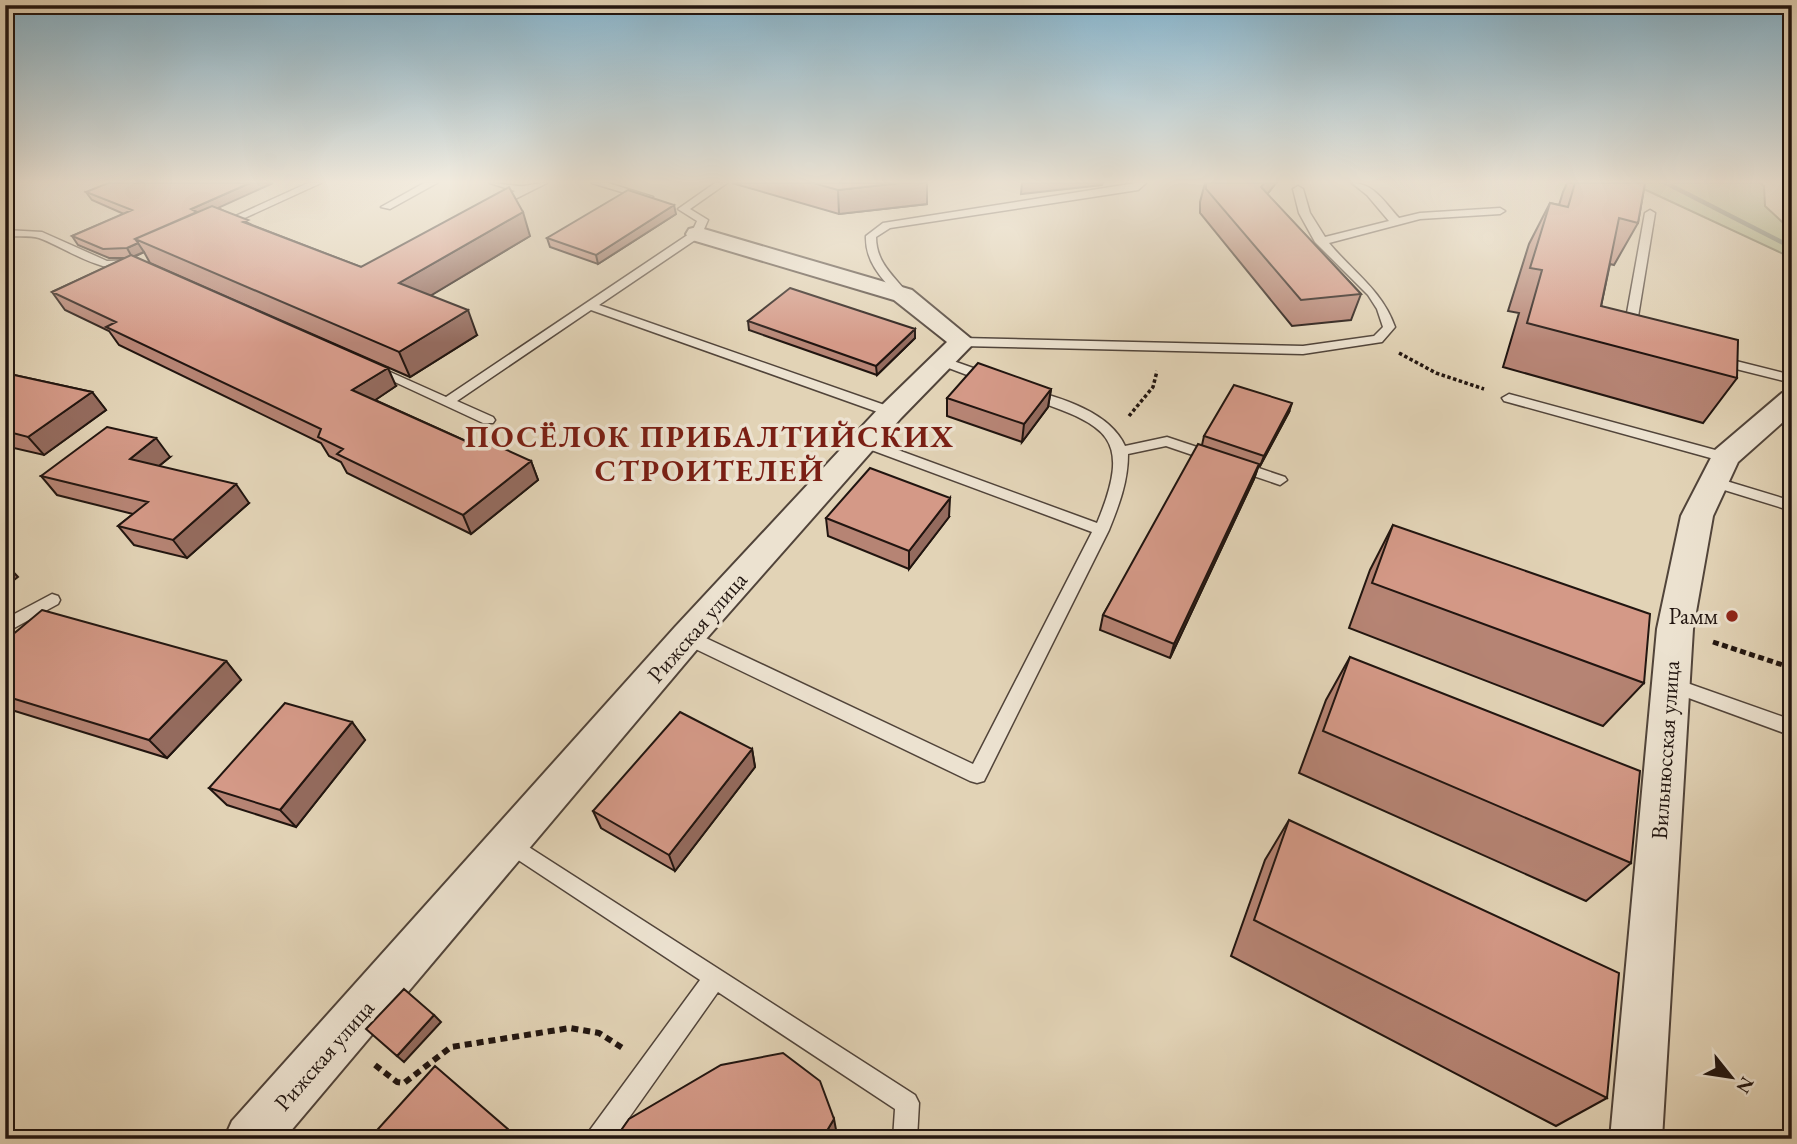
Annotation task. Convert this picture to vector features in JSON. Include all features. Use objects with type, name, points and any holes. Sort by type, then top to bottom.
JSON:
[{"type":"street","points":[[734,236],[903,295],[952,351]]},
{"type":"street","name":"Рижская улица","points":[[250,1139],[510,844],[687,637],[863,442],[952,351]]},
{"type":"street","name":"Вильнюсская улица","points":[[1643,1136],[1634,991],[1675,629],[1697,516],[1719,469],[1792,399]]},
{"type":"lane","points":[[43,236],[105,264],[147,263]]},
{"type":"lane","points":[[447,402],[593,307],[673,236]]},
{"type":"lane","points":[[871,236],[869,251],[883,273],[903,295]]},
{"type":"lane","points":[[952,351],[1163,347],[1303,350],[1378,340],[1389,327],[1385,308],[1317,236]]},
{"type":"lane","points":[[1320,242],[1341,236]]},
{"type":"lane","points":[[1641,341],[1629,338],[1646,236]]},
{"type":"lane","points":[[593,307],[891,412]]},
{"type":"lane","points":[[687,637],[977,775],[1118,495],[1124,472],[1121,451],[1113,436],[1100,422],[1081,412],[1011,386],[952,351]]},
{"type":"lane","points":[[1704,357],[1792,379]]},
{"type":"lane","points":[[360,363],[488,420]]},
{"type":"lane","points":[[1509,398],[1719,469],[1792,506]]},
{"type":"lane","points":[[1121,451],[1167,441],[1280,480]]},
{"type":"lane","points":[[863,442],[1101,530]]},
{"type":"lane","points":[[5,627],[52,600]]},
{"type":"lane","points":[[1670,684],[1792,727]]},
{"type":"lane","points":[[510,844],[908,1103],[905,1139]]},
{"type":"lane","points":[[599,1139],[715,978]]},
{"type":"path","points":[[1113,436],[1153,387],[1163,347]]},
{"type":"path","points":[[1417,364],[1509,398]]},
{"type":"path","points":[[1675,629],[1792,668]]},
{"type":"path","points":[[339,1038],[397,1082],[404,1083],[451,1047],[570,1028],[586,1027],[600,1032],[651,1067]]},
{"type":"green space","points":[[1746,236],[1792,236],[1792,258]]},
{"type":"building","points":[[73,236],[141,236],[135,239],[138,243],[127,248],[103,249]]},
{"type":"building","points":[[141,236],[281,236],[361,267],[418,236],[480,236],[399,283],[468,310],[399,352],[135,239]]},
{"type":"building","points":[[550,236],[625,236],[596,255],[547,238]]},
{"type":"building","points":[[1247,236],[1307,236],[1361,294],[1301,300]]},
{"type":"building","points":[[1540,236],[1615,236],[1601,306],[1738,340],[1737,378],[1527,323],[1542,270],[1530,268]]},
{"type":"building","points":[[131,255],[388,368],[352,390],[479,447],[487,441],[531,461],[463,515],[337,454],[343,449],[318,437],[321,429],[106,327],[116,322],[52,292]]},
{"type":"building","points":[[790,288],[915,329],[876,366],[748,321]]},
{"type":"building","points":[[978,363],[1051,389],[1024,424],[947,398]]},
{"type":"building","points":[[5,373],[92,392],[28,437],[5,431]]},
{"type":"building","points":[[1234,385],[1292,403],[1264,456],[1204,436]]},
{"type":"building","points":[[107,427],[156,438],[130,459],[236,484],[173,540],[118,526],[148,502],[41,476]]},
{"type":"building","points":[[1198,444],[1259,464],[1174,644],[1103,615]]},
{"type":"building","points":[[870,468],[950,498],[909,551],[826,518]]},
{"type":"building","points":[[1393,525],[1650,614],[1644,683],[1372,583]]},
{"type":"building","points":[[42,610],[226,661],[149,740],[5,696],[5,641]]},
{"type":"building","points":[[1350,657],[1640,771],[1631,863],[1323,731]]},
{"type":"building","points":[[285,703],[352,722],[280,810],[209,788]]},
{"type":"building","points":[[680,712],[752,749],[669,855],[593,811]]},
{"type":"building","points":[[1289,820],[1619,973],[1607,1098],[1254,920]]},
{"type":"building","points":[[404,989],[434,1015],[397,1056],[366,1029]]},
{"type":"building","points":[[783,1053],[820,1081],[834,1119],[822,1139],[615,1139],[629,1119],[721,1065]]},
{"type":"building","points":[[435,1066],[517,1137],[516,1139],[369,1139]]},
{"type":"waterway","points":[[1769,236],[1792,248]]},
{"type":"place","name":"Рамм","points":[[1732,616]]},
{"type":"district","name":"ПОСЁЛОК ПРИБАЛТИЙСКИХ СТРОИТЕЛЕЙ","points":[[710,453]]}]
